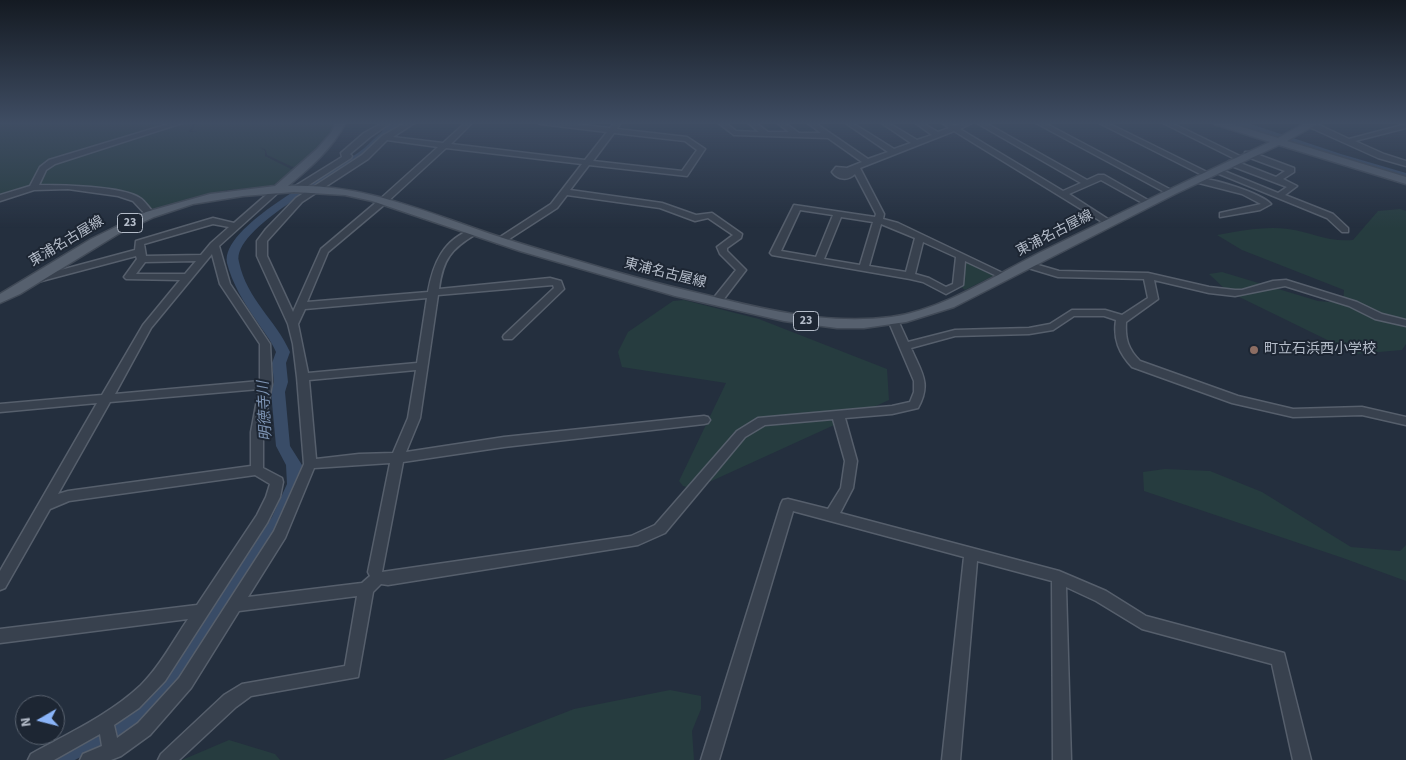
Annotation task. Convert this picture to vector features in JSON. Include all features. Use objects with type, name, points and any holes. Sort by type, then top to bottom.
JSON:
[{"type":"main road","points":[[276,191],[316,157]]},
{"type":"main road","points":[[1327,157],[1406,182]]},
{"type":"main road","name":"東浦名古屋線","points":[[0,299],[31,281],[49,274],[108,234],[150,214],[212,197],[276,191],[313,190],[346,192],[612,276],[779,317],[817,323],[845,324],[893,320],[921,314],[949,304],[1240,158]]},
{"type":"street","points":[[33,188],[43,169],[52,162],[67,157]]},
{"type":"street","points":[[295,190],[346,157]]},
{"type":"street","points":[[89,760],[113,752],[144,729],[173,699],[193,672],[280,534],[310,464],[303,377],[293,324],[262,256],[262,241],[269,231],[299,200],[364,157]]},
{"type":"street","points":[[293,324],[324,251],[431,157]]},
{"type":"street","points":[[549,157],[684,174],[695,157]]},
{"type":"street","points":[[500,241],[554,206],[590,157]]},
{"type":"street","points":[[861,157],[867,162]]},
{"type":"street","points":[[864,268],[880,214],[852,168],[878,157]]},
{"type":"street","points":[[1003,157],[1110,223]]},
{"type":"street","points":[[1042,157],[1087,183]]},
{"type":"street","points":[[1105,157],[1171,192]]},
{"type":"street","points":[[1173,157],[1208,175],[1279,196],[1330,216],[1345,230]]},
{"type":"street","points":[[1386,157],[1406,164]]},
{"type":"street","points":[[1240,158],[1277,180],[1293,186],[1279,196]]},
{"type":"street","points":[[1240,158],[1291,170],[1277,180]]},
{"type":"street","points":[[1208,175],[1214,186],[1230,187],[1263,200],[1267,204],[1258,210],[1234,211],[1223,214]]},
{"type":"street","points":[[1062,194],[1101,177],[1149,203]]},
{"type":"street","points":[[0,198],[33,188],[68,188],[119,194],[136,199],[150,214]]},
{"type":"street","points":[[0,584],[147,327],[214,245],[276,191]]},
{"type":"street","points":[[566,192],[662,206],[695,218],[709,215],[737,234],[738,236],[722,247],[723,252],[741,270],[716,302]]},
{"type":"street","points":[[961,257],[958,285],[946,291],[926,280],[910,276],[775,252],[797,207],[877,220],[895,225],[1004,276]]},
{"type":"street","points":[[819,260],[838,214]]},
{"type":"street","points":[[186,277],[129,277],[141,255],[139,243],[213,221],[235,226]]},
{"type":"street","points":[[378,578],[375,572],[397,458],[414,418],[436,273],[444,254],[452,246],[473,232]]},
{"type":"street","points":[[910,276],[920,236]]},
{"type":"street","points":[[214,245],[225,284],[265,344],[267,356],[266,384],[258,428],[257,470]]},
{"type":"street","points":[[49,274],[141,255],[202,258]]},
{"type":"street","points":[[1028,265],[1058,274],[1148,276],[1209,290],[1235,293],[1242,293],[1273,284],[1286,283],[1353,304],[1380,316],[1406,323]]},
{"type":"street","points":[[1148,276],[1153,299],[1123,320],[1120,338],[1125,353],[1136,364],[1236,400],[1293,413],[1362,411],[1406,421]]},
{"type":"street","points":[[301,306],[550,281],[558,283],[559,289],[508,337]]},
{"type":"street","points":[[904,346],[955,334],[983,331],[1029,331],[1054,327],[1072,313],[1105,312],[1123,320]]},
{"type":"street","points":[[235,605],[366,589],[378,578],[388,579],[633,541],[660,530],[741,434],[762,421],[892,410],[914,404],[920,392],[920,381],[893,320]]},
{"type":"street","points":[[303,377],[421,366]]},
{"type":"street","points":[[0,408],[106,400],[266,384]]},
{"type":"street","points":[[831,517],[848,488],[851,461],[838,416]]},
{"type":"street","points":[[310,464],[359,459],[397,458],[504,442],[704,420]]},
{"type":"street","points":[[37,760],[105,723],[147,690],[159,676],[262,519],[277,482],[257,470],[68,496],[45,505]]},
{"type":"street","points":[[710,760],[788,504],[831,517],[1059,576],[1102,596],[1142,622],[1279,658],[1302,760]]},
{"type":"street","points":[[951,760],[971,554]]},
{"type":"street","points":[[1059,576],[1062,760]]},
{"type":"street","points":[[167,760],[230,701],[248,689],[352,672],[366,589]]},
{"type":"street","points":[[0,636],[202,610]]},
{"type":"street","points":[[105,723],[113,752]]},
{"type":"green space","points":[[0,157],[268,157],[293,170],[271,187],[227,190],[193,198],[150,214],[137,196],[117,191],[36,186],[46,164],[31,187],[0,197]]},
{"type":"green space","points":[[272,157],[307,157],[295,168]]},
{"type":"green space","points":[[1400,209],[1406,211],[1406,344],[1402,350],[1356,354],[1227,291],[1209,274],[1222,272],[1318,301],[1343,303],[1344,290],[1242,250],[1217,235],[1252,229],[1279,228],[1297,230],[1335,240],[1353,240],[1378,211]]},
{"type":"green space","points":[[964,261],[995,275],[965,290],[960,286]]},
{"type":"green space","points":[[684,300],[759,319],[887,369],[889,400],[694,489],[683,486],[679,481],[726,383],[622,367],[618,352],[628,332],[673,301]]},
{"type":"green space","points":[[1165,469],[1210,471],[1262,492],[1351,547],[1400,551],[1406,545],[1406,581],[1144,491],[1143,472]]},
{"type":"green space","points":[[670,690],[701,696],[701,709],[692,731],[694,760],[443,760],[574,709]]},
{"type":"green space","points":[[229,740],[275,754],[280,760],[182,760]]},
{"type":"waterway","name":"明徳寺川","points":[[54,760],[113,729],[160,699],[179,677],[279,520],[295,484],[294,465],[283,446],[278,392],[281,382],[279,363],[283,352],[277,340],[244,292],[236,273],[232,256],[236,245],[264,217],[357,157]]},
{"type":"waterway","points":[[1343,157],[1406,176]]},
{"type":"place","name":"町立石浜西小学校","points":[[1254,350]]}]
